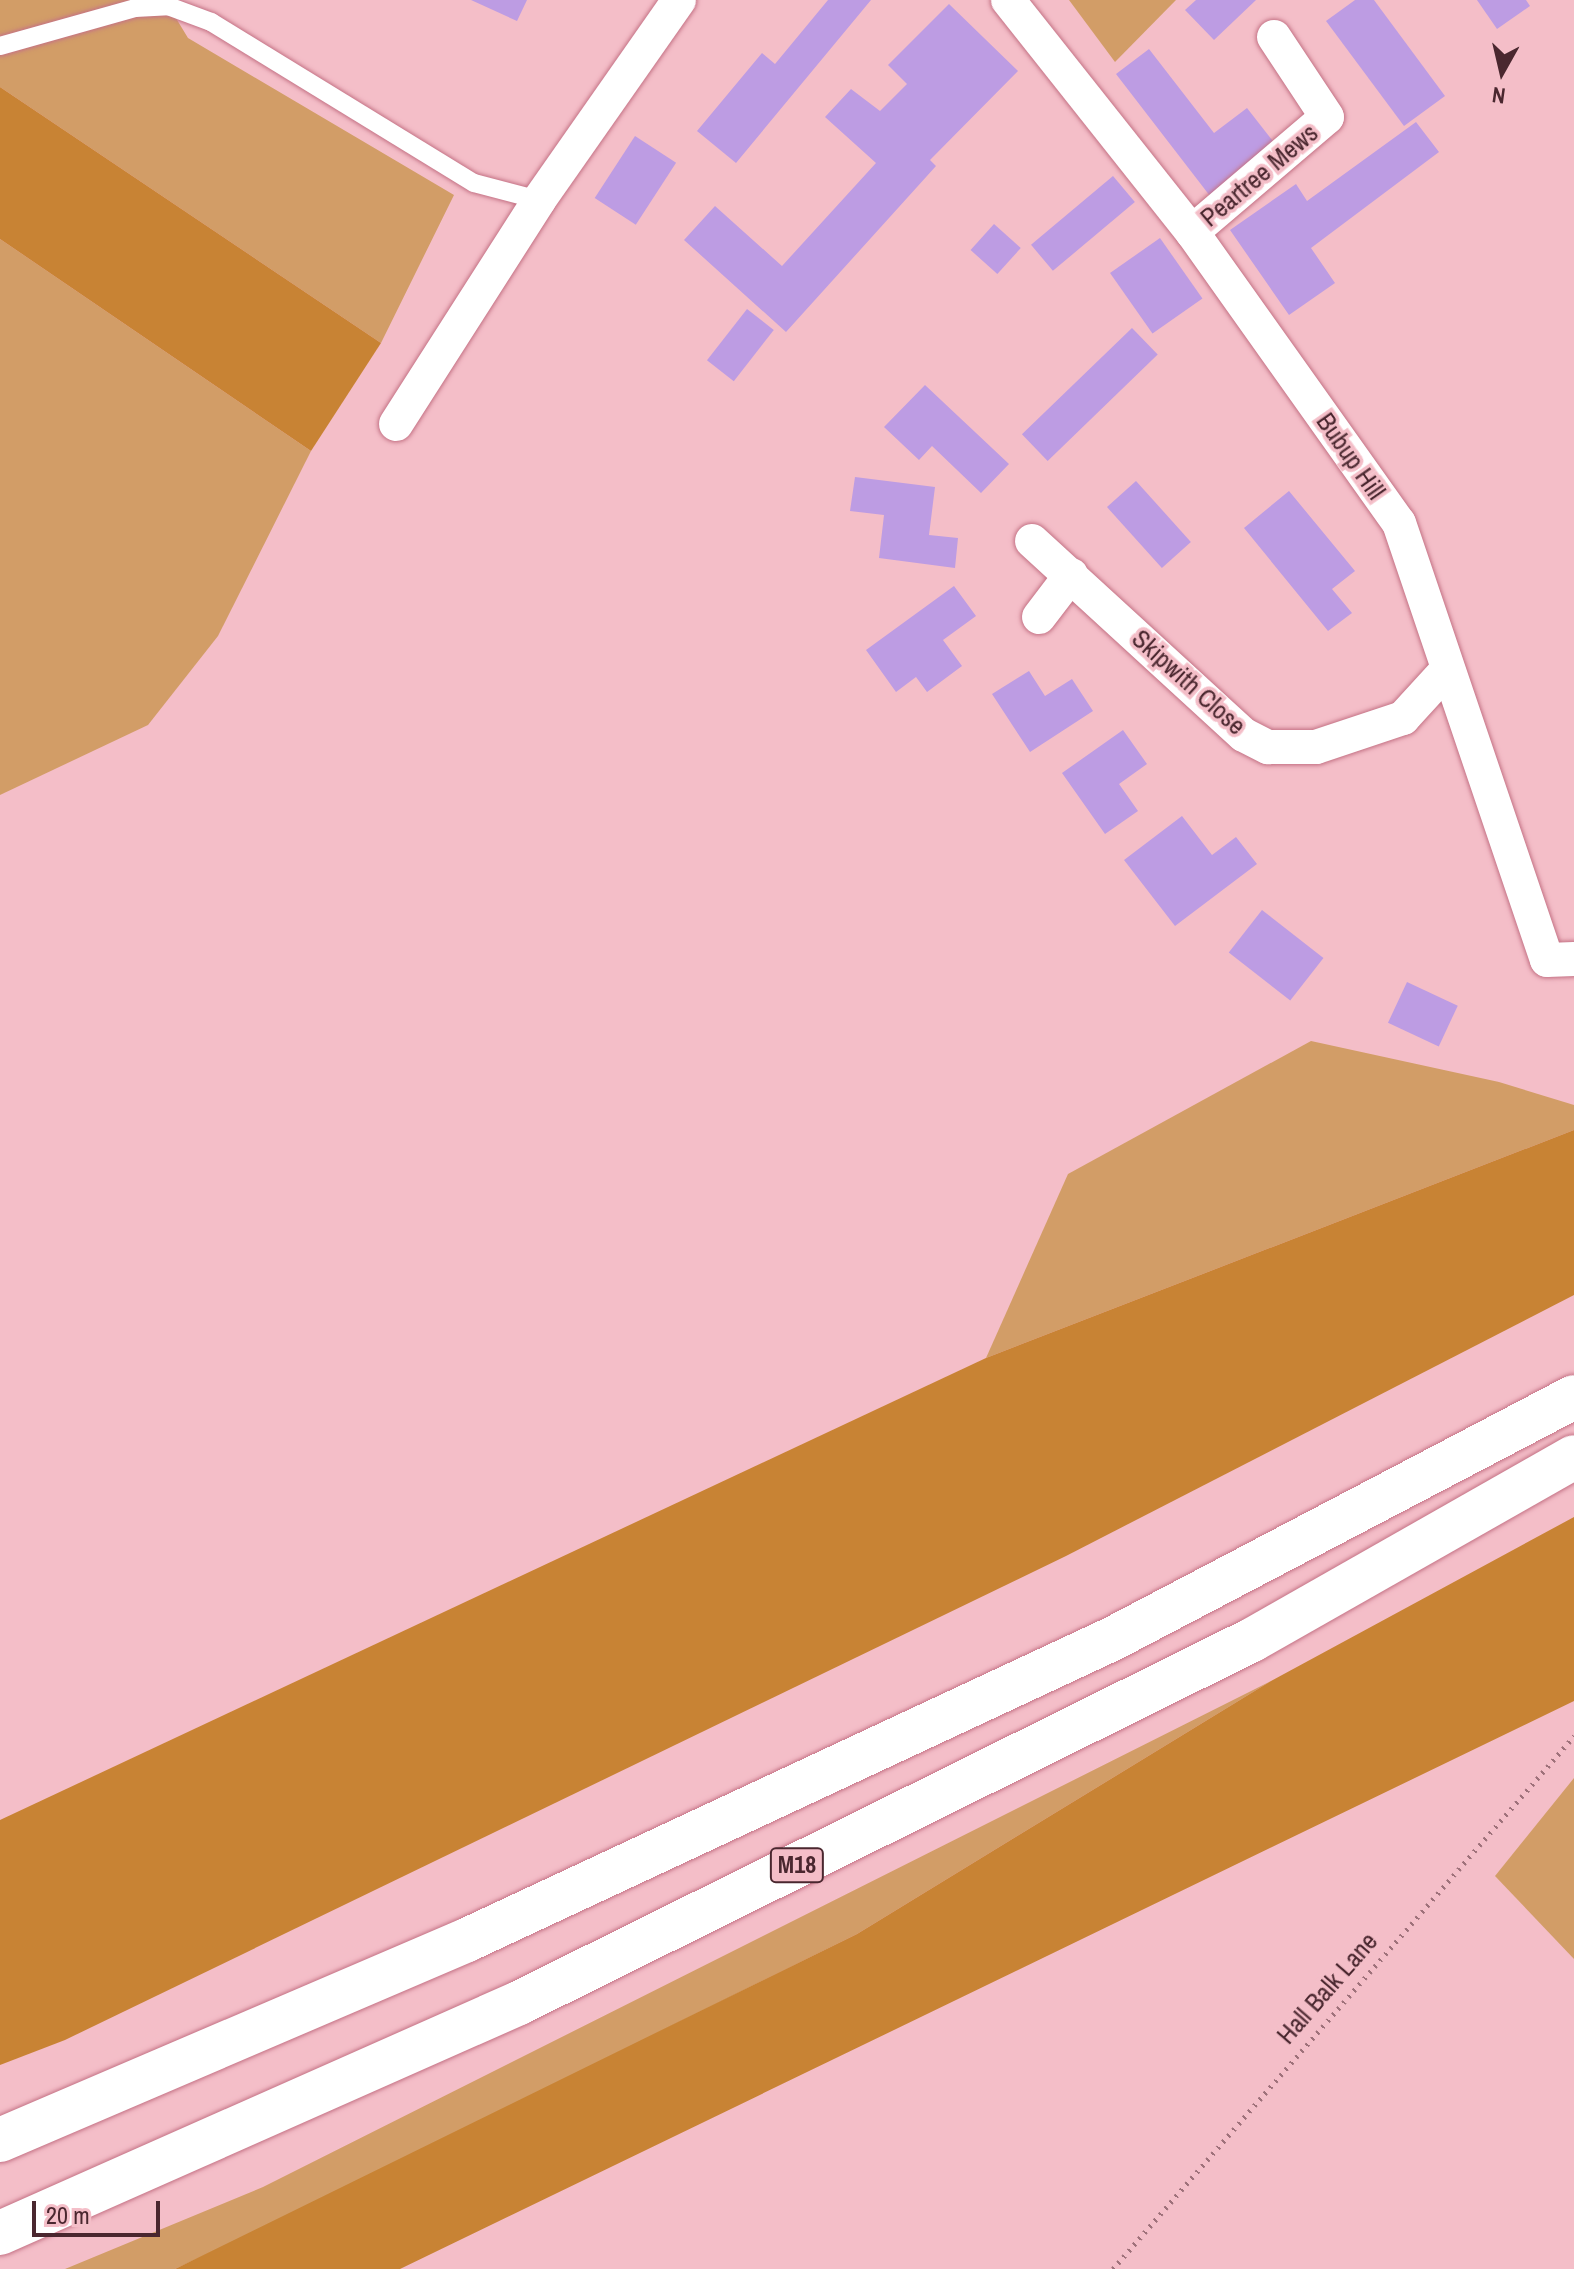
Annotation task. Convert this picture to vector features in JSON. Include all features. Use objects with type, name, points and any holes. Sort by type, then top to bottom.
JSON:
[{"type":"highway","points":[[0,2140],[467,1940],[1114,1638],[1574,1397]]},
{"type":"highway","name":"M18","points":[[0,2233],[533,1996],[1252,1640],[1574,1457]]},
{"type":"street","points":[[396,424],[539,200],[679,0]]},
{"type":"street","name":"Bubup Hill","points":[[1008,0],[1192,232],[1399,523],[1547,960],[1574,959]]},
{"type":"street","name":"Peartree Mews","points":[[1192,232],[1327,117],[1274,37]]},
{"type":"street","name":"Skipwith Close","points":[[1032,541],[1244,735],[1268,747],[1316,747],[1403,718],[1447,670]]},
{"type":"street","points":[[1039,617],[1071,575]]},
{"type":"lane","points":[[195,0],[211,22]]},
{"type":"lane","points":[[0,46],[135,8],[168,6],[211,22],[474,183],[539,200]]},
{"type":"path","name":"Hall Balk Lane","points":[[1113,2269],[1574,1736]]},
{"type":"shaded area","points":[[0,0],[165,0],[188,38],[454,195],[381,343],[0,87]]},
{"type":"shaded area","points":[[1069,0],[1176,0],[1115,62]]},
{"type":"shaded area","points":[[0,87],[381,343],[311,451],[0,239]]},
{"type":"shaded area","points":[[0,239],[311,451],[218,636],[148,725],[0,795]]},
{"type":"shaded area","points":[[1311,1041],[1499,1082],[1574,1105],[1574,1130],[986,1358],[1068,1174]]},
{"type":"shaded area","points":[[1574,1130],[1574,1295],[1066,1556],[65,2040],[0,2065],[0,1820],[986,1358]]},
{"type":"shaded area","points":[[1574,1517],[1574,1701],[400,2269],[175,2269],[857,1934],[1271,1681]]},
{"type":"shaded area","points":[[1271,1681],[857,1934],[261,2229],[175,2269],[65,2269],[263,2187]]},
{"type":"shaded area","points":[[1574,1778],[1574,1959],[1495,1876]]},
{"type":"building","points":[[471,0],[527,0],[517,21]]},
{"type":"building","points":[[828,0],[871,0],[736,163],[697,131],[762,53],[775,64]]},
{"type":"building","points":[[1196,0],[1256,0],[1214,40],[1185,10]]},
{"type":"building","points":[[1355,0],[1374,0],[1445,96],[1404,126],[1326,21]]},
{"type":"building","points":[[1477,0],[1526,0],[1530,6],[1497,29]]},
{"type":"building","points":[[949,4],[1018,71],[930,160],[936,166],[786,332],[684,240],[715,206],[782,266],[876,163],[825,117],[851,89],[880,111],[907,84],[888,65]]},
{"type":"building","points":[[1149,49],[1214,133],[1247,108],[1276,145],[1210,196],[1116,74]]},
{"type":"building","points":[[1416,122],[1439,152],[1311,248],[1335,283],[1289,315],[1230,230],[1296,184],[1307,201]]},
{"type":"building","points":[[635,136],[676,163],[636,225],[595,198]]},
{"type":"building","points":[[1113,176],[1135,202],[1053,271],[1031,245]]},
{"type":"building","points":[[994,224],[1021,248],[997,274],[971,250]]},
{"type":"building","points":[[1160,238],[1202,299],[1152,334],[1110,273]]},
{"type":"building","points":[[747,309],[774,330],[734,381],[707,360]]},
{"type":"building","points":[[1132,328],[1158,355],[1048,461],[1022,434]]},
{"type":"building","points":[[925,385],[1009,464],[981,493],[932,446],[919,460],[884,427]]},
{"type":"building","points":[[855,477],[935,487],[929,535],[958,538],[955,568],[879,558],[884,515],[850,511]]},
{"type":"building","points":[[1136,481],[1191,542],[1162,568],[1107,507]]},
{"type":"building","points":[[1289,491],[1355,571],[1332,589],[1352,613],[1328,631],[1244,528]]},
{"type":"building","points":[[954,586],[976,616],[943,640],[962,666],[927,692],[916,677],[896,692],[866,650]]},
{"type":"building","points":[[1029,671],[1045,696],[1072,679],[1093,711],[1030,752],[992,694]]},
{"type":"building","points":[[1123,730],[1147,764],[1119,784],[1138,811],[1105,834],[1062,773]]},
{"type":"building","points":[[1182,816],[1212,855],[1236,837],[1257,864],[1175,926],[1124,860]]},
{"type":"building","points":[[1262,910],[1323,958],[1290,1001],[1229,953]]},
{"type":"building","points":[[1407,982],[1458,1006],[1439,1046],[1388,1023]]}]
